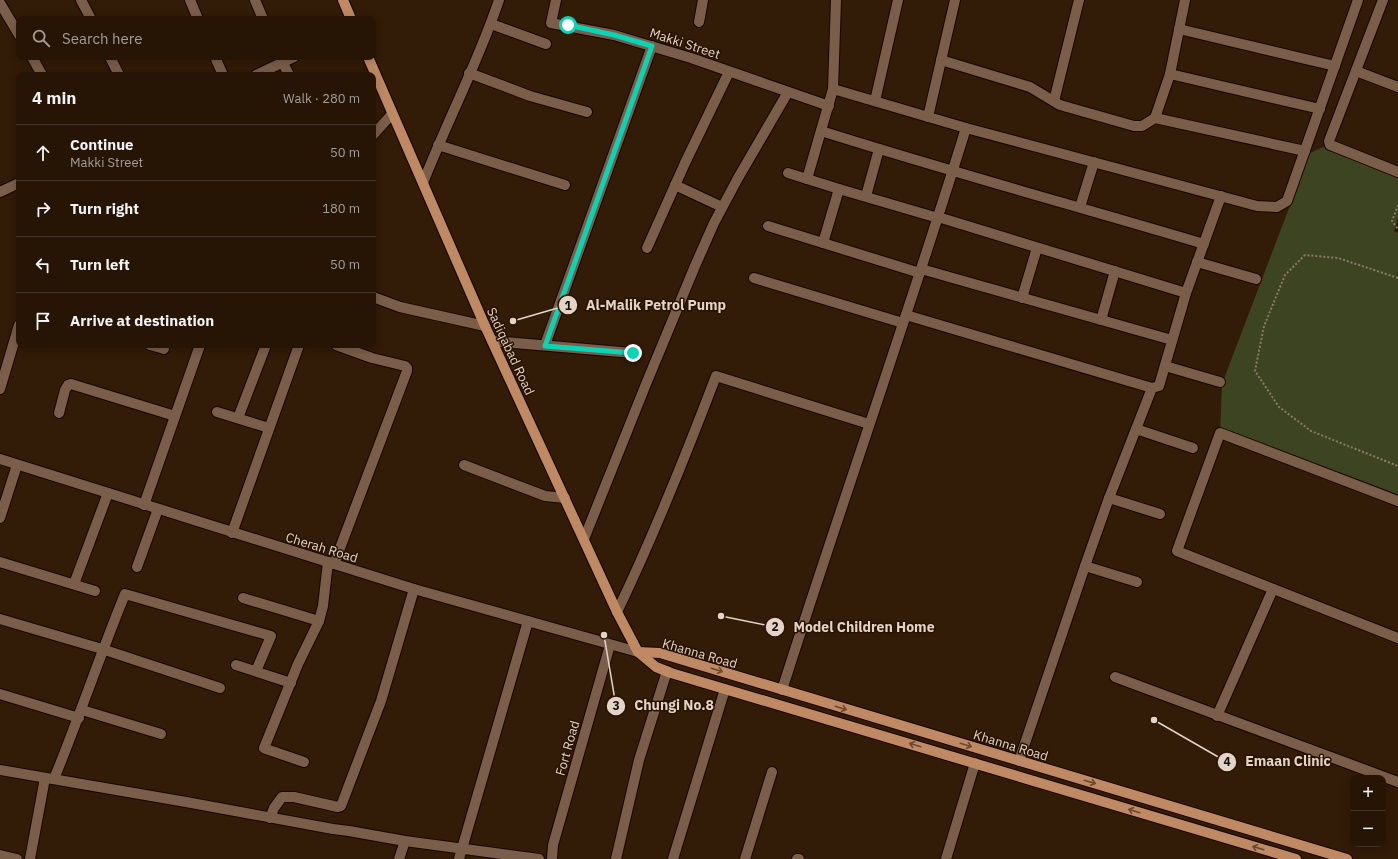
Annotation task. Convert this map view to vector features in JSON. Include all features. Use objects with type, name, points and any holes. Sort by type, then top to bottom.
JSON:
[{"type":"main road","points":[[343,0],[350,16]]},
{"type":"main road","name":"Sadiqabad Road","points":[[369,60],[374,72]]},
{"type":"main road","name":"Sadiqabad Road","points":[[376,76],[485,326],[617,612],[638,652]]},
{"type":"main road","name":"Khanna Road","points":[[638,652],[660,653],[1019,761],[1327,856],[1347,859]]},
{"type":"main road","name":"Khanna Road","points":[[638,652],[656,668],[1296,859]]},
{"type":"main road","points":[[778,705],[782,690]]},
{"type":"main road","points":[[1014,775],[1019,761]]},
{"type":"street","points":[[81,0],[89,16]]},
{"type":"street","points":[[190,0],[197,16]]},
{"type":"street","points":[[254,0],[262,16]]},
{"type":"street","points":[[422,183],[491,24],[499,0]]},
{"type":"street","name":"Makki Street","points":[[556,0],[551,23],[614,35],[652,46],[829,106]]},
{"type":"street","points":[[699,22],[703,0]]},
{"type":"street","points":[[807,180],[833,89],[836,0]]},
{"type":"street","points":[[875,101],[898,0]]},
{"type":"street","points":[[928,117],[955,0]]},
{"type":"street","points":[[1054,101],[1079,0]]},
{"type":"street","points":[[941,60],[1030,87],[1060,105],[1134,126],[1142,126],[1155,118],[1170,74],[1185,0]]},
{"type":"street","points":[[833,89],[966,128],[1258,206],[1277,207],[1287,201],[1358,0]]},
{"type":"street","points":[[1383,0],[1329,141],[1330,145],[1398,172]]},
{"type":"street","points":[[0,3],[16,30]]},
{"type":"street","points":[[491,24],[546,44]]},
{"type":"street","points":[[1179,29],[1335,66]]},
{"type":"street","points":[[545,346],[652,46]]},
{"type":"street","points":[[34,60],[40,72]]},
{"type":"street","points":[[112,60],[118,72]]},
{"type":"street","points":[[216,60],[222,72]]},
{"type":"street","points":[[261,72],[279,60]]},
{"type":"street","points":[[282,60],[288,72]]},
{"type":"street","points":[[1356,71],[1398,87]]},
{"type":"street","points":[[647,248],[675,185],[729,72]]},
{"type":"street","points":[[469,73],[530,96],[587,112]]},
{"type":"street","points":[[1170,74],[1320,108]]},
{"type":"street","points":[[584,539],[695,266],[722,207],[788,92]]},
{"type":"street","points":[[376,132],[392,114]]},
{"type":"street","points":[[1155,118],[1305,151]]},
{"type":"street","points":[[782,690],[966,128]]},
{"type":"street","points":[[821,131],[1204,244]]},
{"type":"street","points":[[438,145],[565,185]]},
{"type":"street","points":[[866,196],[879,149]]},
{"type":"street","points":[[1080,207],[1094,162]]},
{"type":"street","points":[[788,173],[839,190],[866,196],[938,217],[1186,293]]},
{"type":"street","points":[[0,192],[16,184]]},
{"type":"street","points":[[675,185],[722,207]]},
{"type":"street","points":[[824,243],[839,190]]},
{"type":"street","points":[[754,278],[1152,388],[1159,386],[1186,293],[1221,196]]},
{"type":"street","points":[[768,226],[920,271],[1172,340]]},
{"type":"street","points":[[1022,298],[1037,248]]},
{"type":"street","points":[[1198,262],[1256,279]]},
{"type":"street","points":[[1102,320],[1115,272]]},
{"type":"street","points":[[376,299],[400,307],[485,326]]},
{"type":"street","points":[[0,389],[16,335]]},
{"type":"street","points":[[492,341],[633,353]]},
{"type":"street","points":[[144,505],[199,348]]},
{"type":"street","points":[[238,418],[265,348]]},
{"type":"street","points":[[232,533],[298,348]]},
{"type":"street","points":[[304,762],[264,748],[290,682],[319,621],[331,563],[407,371],[407,368],[404,366],[372,358],[344,348]]},
{"type":"street","points":[[1165,366],[1220,382]]},
{"type":"street","points":[[617,612],[629,588],[685,456],[716,376],[869,424]]},
{"type":"street","points":[[59,413],[68,385],[71,384],[175,416]]},
{"type":"street","points":[[1019,761],[1109,498],[1152,388]]},
{"type":"street","points":[[217,412],[269,428]]},
{"type":"street","points":[[1136,429],[1193,448]]},
{"type":"street","points":[[1398,501],[1220,433],[1177,551],[1398,638]]},
{"type":"street","name":"Cherah Road","points":[[0,459],[414,589],[638,652]]},
{"type":"street","points":[[0,518],[17,465]]},
{"type":"street","points":[[464,465],[545,496],[565,498]]},
{"type":"street","points":[[74,584],[108,493]]},
{"type":"street","points":[[1109,498],[1160,514]]},
{"type":"street","points":[[137,567],[158,509]]},
{"type":"street","points":[[0,562],[95,591]]},
{"type":"street","points":[[1085,566],[1137,582]]},
{"type":"street","points":[[270,818],[274,808],[282,797],[294,797],[338,807],[341,806],[381,701],[414,589]]},
{"type":"street","points":[[1217,716],[1273,589]]},
{"type":"street","points":[[30,859],[50,778],[80,714],[102,649],[125,594],[271,636],[256,671]]},
{"type":"street","points":[[243,598],[319,621]]},
{"type":"street","points":[[0,619],[102,649],[220,688]]},
{"type":"street","points":[[459,859],[528,621]]},
{"type":"street","name":"Fort Road","points":[[552,859],[553,845],[610,645]]},
{"type":"street","points":[[236,665],[290,682]]},
{"type":"street","points":[[616,859],[639,760],[667,671]]},
{"type":"street","points":[[1115,677],[1398,782]]},
{"type":"street","points":[[674,859],[725,689]]},
{"type":"street","points":[[0,694],[161,734]]},
{"type":"street","points":[[946,859],[974,763]]},
{"type":"street","points":[[0,770],[405,841],[539,859]]},
{"type":"street","points":[[745,859],[772,772]]},
{"type":"street","points":[[399,859],[405,841]]},
{"type":"street","points":[[0,855],[17,859]]},
{"type":"path","points":[[1398,205],[1392,221],[1398,229]]},
{"type":"path","points":[[1398,278],[1338,258],[1305,255],[1285,275],[1264,326],[1255,371],[1279,406],[1311,432],[1398,466]]},
{"type":"green space","points":[[1323,147],[1398,173],[1398,218],[1394,231],[1398,233],[1398,501],[1220,433],[1222,384],[1310,153]]},
{"type":"place","name":"Al-Malik Petrol Pump","points":[[513,321]]},
{"type":"place","name":"Model Children Home","points":[[721,616]]},
{"type":"place","name":"Chungi No.8","points":[[604,635]]},
{"type":"place","name":"Emaan Clinic","points":[[1154,720]]},
{"type":"route","points":[[568,25],[614,35],[652,46],[545,346],[633,353]]}]
